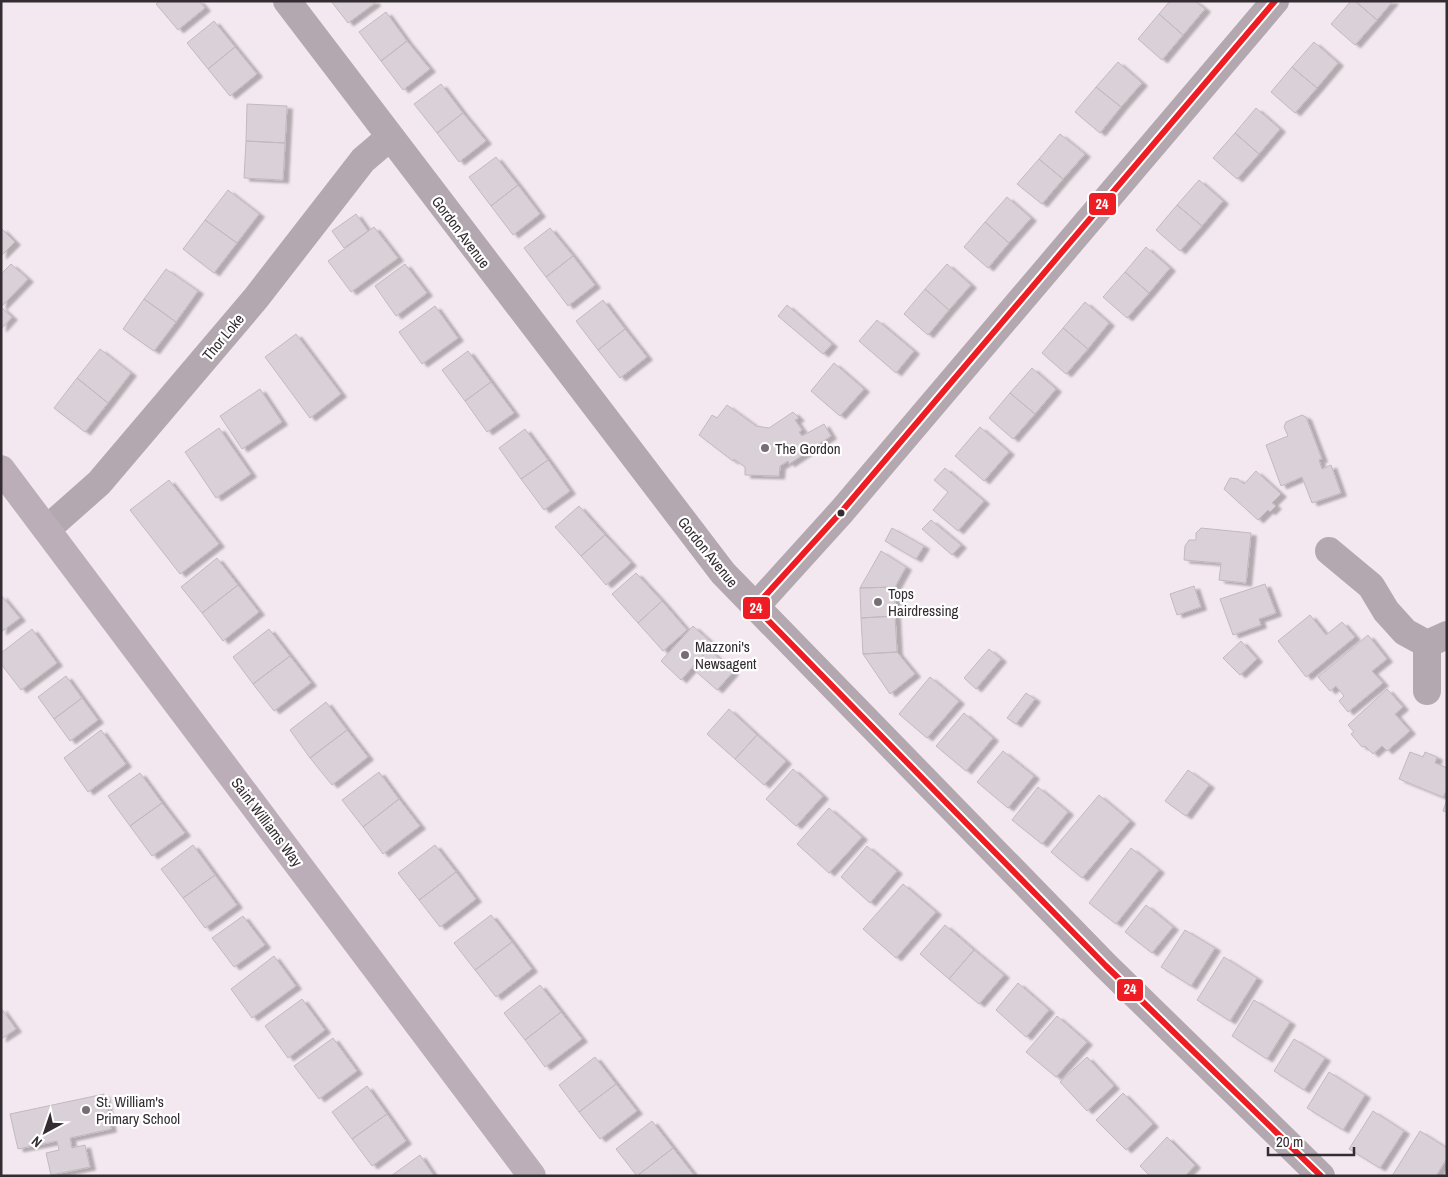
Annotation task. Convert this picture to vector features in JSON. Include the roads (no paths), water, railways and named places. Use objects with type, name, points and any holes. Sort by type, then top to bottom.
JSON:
[{"type":"highway","name":"Saint Williams Way","points":[[1,468],[532,1176]]},
{"type":"street","name":"Gordon Avenue","points":[[286,1],[723,573],[1106,966],[1321,1176]]},
{"type":"street","points":[[755,607],[842,512],[1276,1]]},
{"type":"street","name":"Thor Loke","points":[[47,529],[99,483],[256,298],[363,160],[390,137]]},
{"type":"street","points":[[1329,551],[1371,586],[1386,610],[1405,632],[1437,640],[1427,691]]},
{"type":"place","name":"The Gordon","points":[[765,448]]},
{"type":"place","name":"Tops Hairdressing","points":[[878,602]]},
{"type":"place","name":"Mazzoni's Newsagent","points":[[685,655]]},
{"type":"place","name":"St. William's Primary School","points":[[86,1110]]}]
